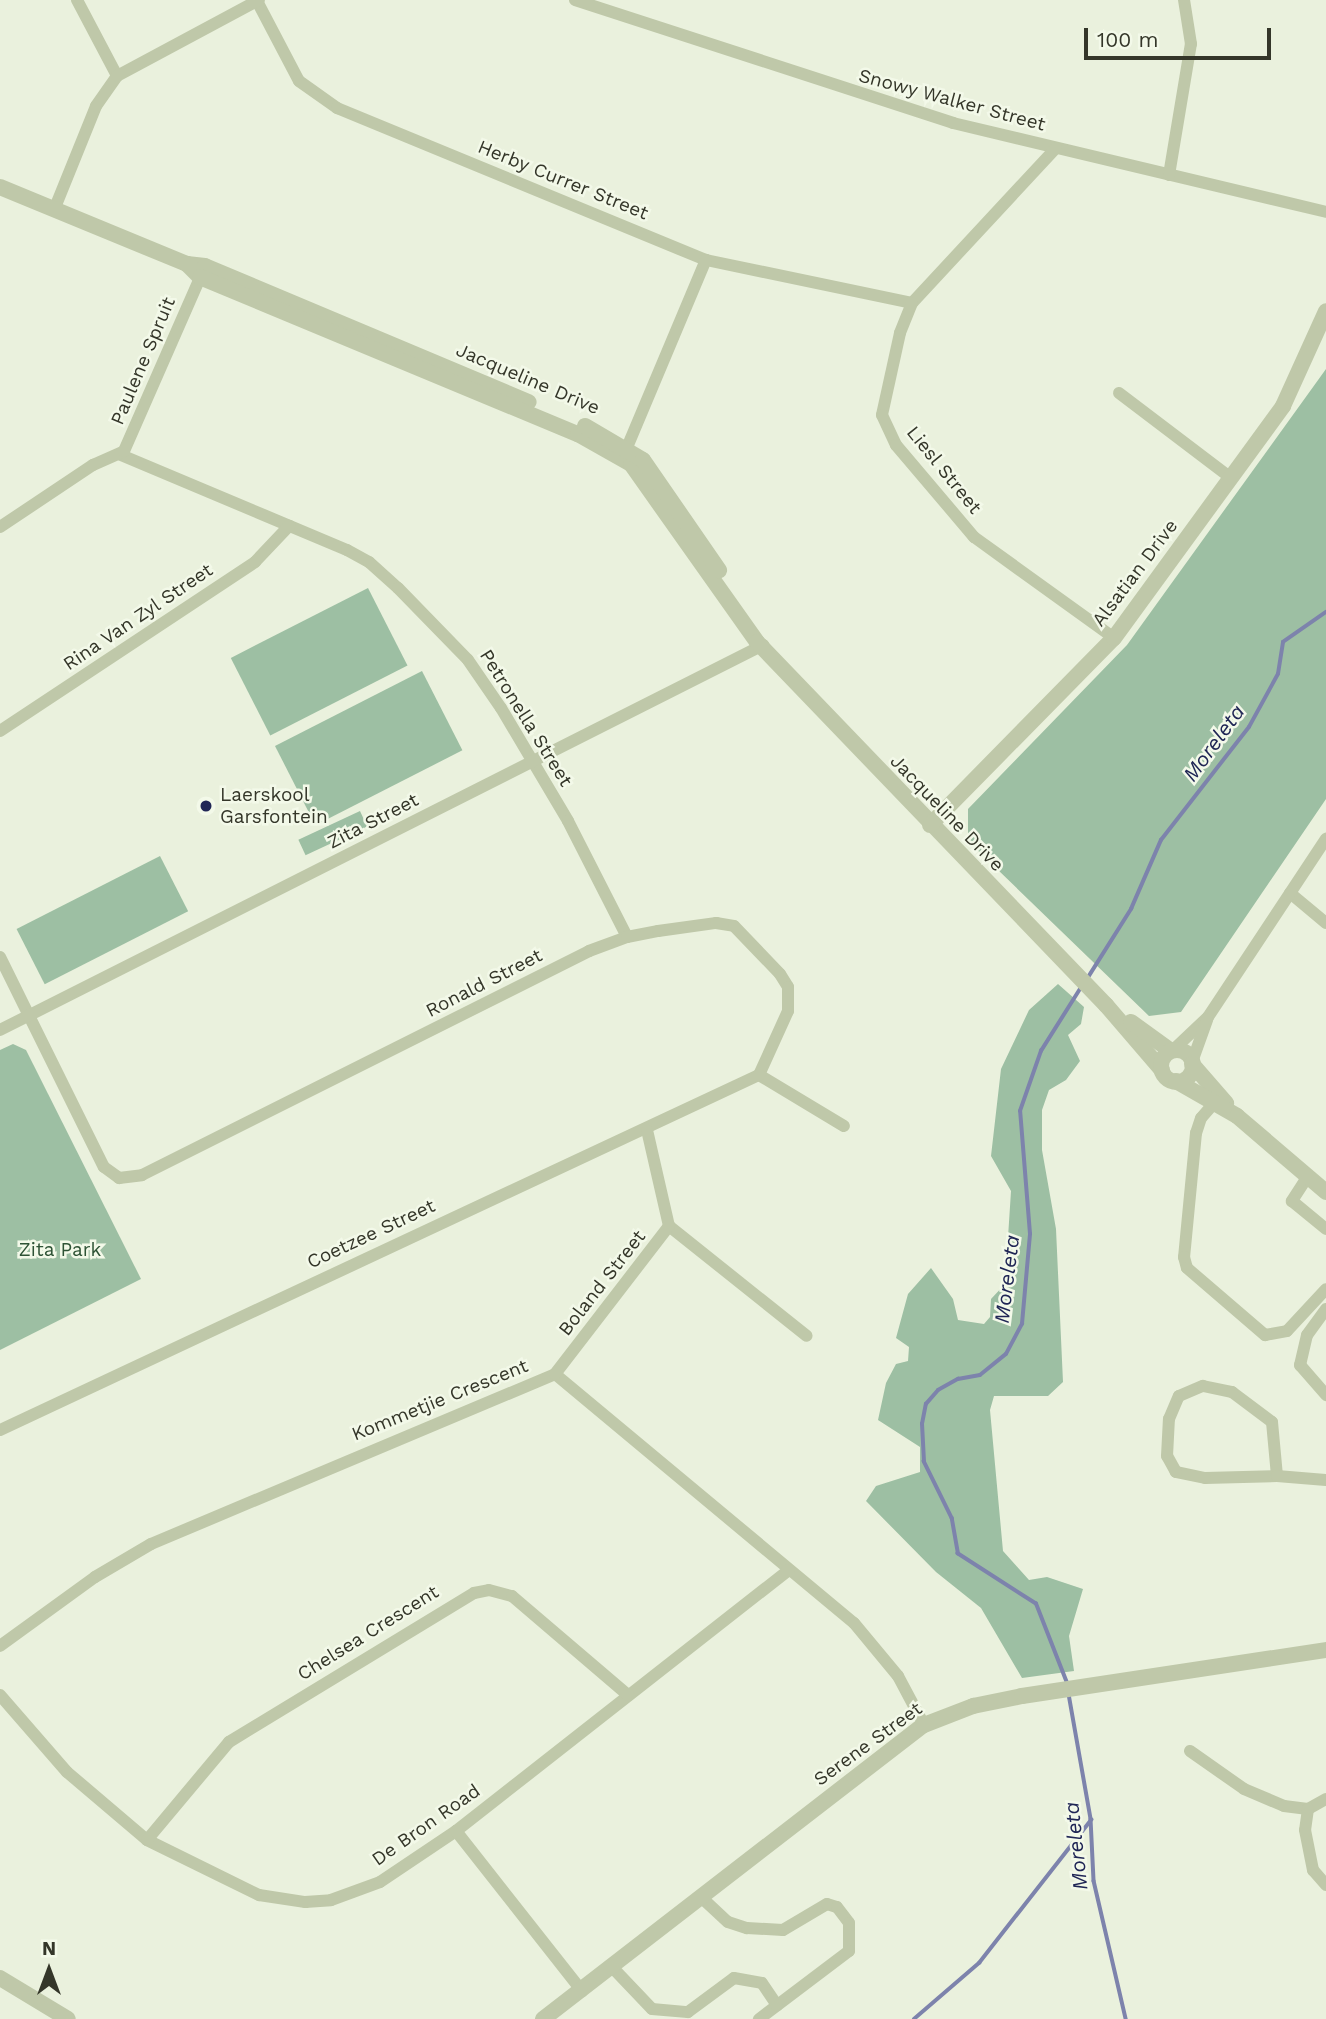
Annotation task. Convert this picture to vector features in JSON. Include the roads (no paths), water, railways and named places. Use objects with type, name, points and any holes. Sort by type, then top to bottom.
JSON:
[{"type":"street","points":[[77,0],[117,76]]},
{"type":"street","points":[[54,210],[96,106],[117,76],[258,0]]},
{"type":"street","name":"Herby Currer Street","points":[[258,0],[299,81],[317,98],[706,260],[912,303]]},
{"type":"street","name":"Snowy Walker Street","points":[[575,0],[870,98],[1056,148],[1326,212]]},
{"type":"street","points":[[1170,175],[1191,44],[1184,0]]},
{"type":"street","name":"Liesl Street","points":[[1056,148],[912,303],[883,400],[887,432],[974,537],[1114,638]]},
{"type":"street","name":"Jacqueline Drive","points":[[0,187],[187,264],[625,452],[653,471],[760,633],[763,645],[930,825],[1100,999],[1162,1070]]},
{"type":"street","points":[[625,452],[706,260]]},
{"type":"street","name":"Paulene Spruit","points":[[0,527],[93,465],[121,455],[202,272]]},
{"type":"street","name":"Alsatian Drive","points":[[930,825],[1114,638],[1283,406],[1326,311]]},
{"type":"street","points":[[1119,393],[1231,478]]},
{"type":"street","name":"Petronella Street","points":[[121,455],[369,562],[406,596],[468,660],[533,762],[627,937]]},
{"type":"street","name":"Rina Van Zyl Street","points":[[0,731],[254,562],[289,526]]},
{"type":"street","name":"Zita Street","points":[[0,1030],[763,645]]},
{"type":"street","points":[[1326,839],[1208,1017],[1164,1056],[1162,1070],[1237,1116],[1326,1192]]},
{"type":"street","points":[[1290,893],[1326,923]]},
{"type":"street","name":"Ronald Street","points":[[30,1016],[104,1167],[119,1178],[142,1175],[589,951],[627,937],[727,924],[743,931],[761,950],[788,987],[789,999],[778,1039],[759,1075]]},
{"type":"street","points":[[0,957],[30,1016]]},
{"type":"street","name":"Jacqueline Drive","points":[[1100,999],[1172,1051]]},
{"type":"street","points":[[1176,1081],[1190,1074],[1208,1017]]},
{"type":"street","points":[[1172,1051],[1183,1051],[1237,1116]]},
{"type":"street","points":[[759,1075],[844,1126]]},
{"type":"street","name":"Coetzee Street","points":[[0,1430],[648,1130],[759,1075]]},
{"type":"street","points":[[1215,1102],[1197,1125],[1184,1257],[1188,1268],[1265,1335],[1287,1331],[1326,1289]]},
{"type":"street","name":"Boland Street","points":[[555,1374],[669,1226],[648,1130]]},
{"type":"street","points":[[1308,1176],[1292,1201],[1326,1229]]},
{"type":"street","points":[[669,1226],[807,1336]]},
{"type":"street","points":[[1326,1309],[1307,1335],[1300,1365],[1326,1395]]},
{"type":"street","name":"Kommetjie Crescent","points":[[0,1646],[95,1577],[151,1544],[555,1374],[877,1647],[924,1725]]},
{"type":"street","points":[[1277,1476],[1275,1427],[1268,1417],[1221,1387],[1197,1387],[1179,1396],[1169,1419],[1167,1456],[1176,1472],[1205,1478],[1277,1476],[1326,1480]]},
{"type":"street","name":"De Bron Road","points":[[0,1695],[66,1772],[147,1840],[246,1890],[285,1901],[317,1902],[380,1882],[456,1832],[789,1570]]},
{"type":"street","name":"Chelsea Crescent","points":[[147,1840],[229,1742],[474,1593],[489,1590],[512,1596],[628,1695]]},
{"type":"street","name":"Serene Street","points":[[543,2019],[924,1725],[972,1706],[1022,1696],[1326,1650]]},
{"type":"street","points":[[1190,1751],[1244,1789],[1284,1806],[1308,1809],[1326,1799]]},
{"type":"street","points":[[1308,1809],[1305,1845],[1313,1870],[1326,1885]]},
{"type":"street","points":[[456,1832],[582,1991]]},
{"type":"street","points":[[702,1898],[728,1922],[747,1928],[783,1930],[827,1904],[837,1907],[849,1923],[849,1951],[759,2019]]},
{"type":"street","points":[[612,1967],[652,2009],[688,2012],[734,1978],[762,1983],[777,2005]]},
{"type":"street","points":[[0,1978],[68,2019]]},
{"type":"waterway","name":"Moreleta","points":[[1087,979],[1131,909],[1161,840],[1249,727],[1278,674],[1283,642],[1326,612]]},
{"type":"waterway","name":"Moreleta","points":[[1067,1683],[1036,1604],[958,1554],[952,1519],[924,1462],[922,1424],[926,1404],[938,1390],[958,1379],[980,1375],[1006,1354],[1022,1324],[1030,1234],[1020,1111],[1041,1051],[1082,986]]},
{"type":"waterway","name":"Moreleta","points":[[1069,1694],[1091,1819],[1094,1881],[1126,2019]]},
{"type":"waterway","points":[[914,2019],[979,1963],[1091,1820]]},
{"type":"place","name":"Laerskool Garsfontein","points":[[206,806]]},
{"type":"park label","name":"Zita Park","points":[[60,1250]]}]
